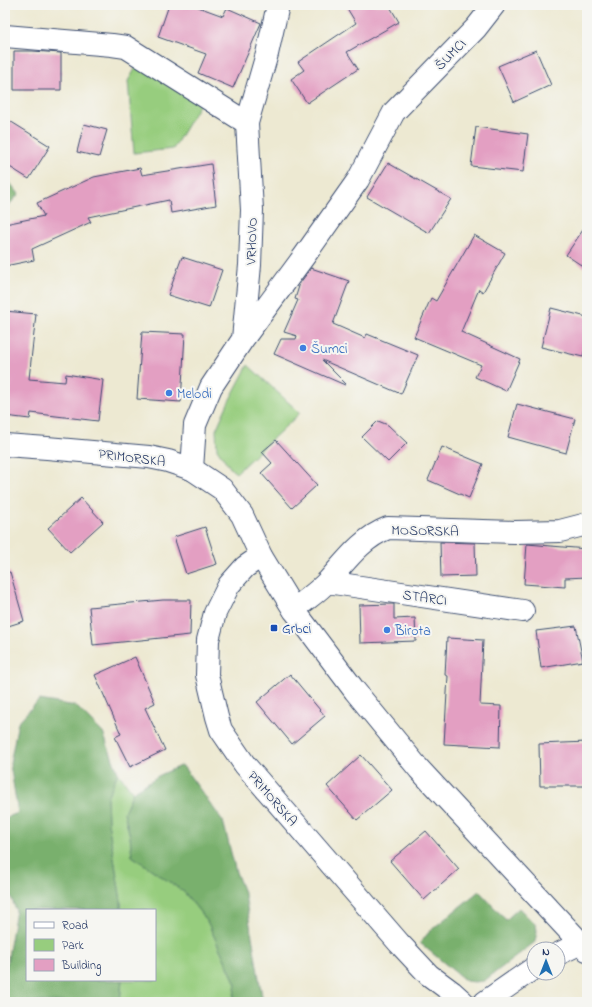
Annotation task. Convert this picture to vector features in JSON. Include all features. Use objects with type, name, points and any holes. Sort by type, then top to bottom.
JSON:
[{"type":"street","name":"VRHOVO","points":[[192,469],[195,425],[211,387],[243,339],[250,265],[252,210],[247,123],[267,54],[278,5]]},
{"type":"street","name":"ŠUMCI","points":[[243,339],[358,180],[394,112],[476,28],[494,5]]},
{"type":"street","points":[[5,36],[126,47],[247,123]]},
{"type":"street","name":"PRIMORSKA","points":[[5,445],[150,457],[192,469],[222,489],[242,515],[261,556],[294,610],[355,691],[419,769],[584,947]]},
{"type":"street","name":"MOSORSKA","points":[[294,610],[326,582],[352,553],[378,532],[388,528],[514,532],[560,531],[587,524]]},
{"type":"street","name":"PRIMORSKA","points":[[261,556],[246,566],[229,585],[215,613],[208,640],[207,675],[221,730],[245,766],[399,943],[430,975],[463,1002]]},
{"type":"street","name":"STARCI","points":[[326,582],[523,611]]},
{"type":"street","points":[[566,952],[584,947]]},
{"type":"street","points":[[485,1002],[526,974]]},
{"type":"green space","points":[[138,64],[201,102],[173,149],[134,153],[128,81]]},
{"type":"green space","points":[[5,177],[19,194],[5,209]]},
{"type":"green space","points":[[248,365],[300,413],[236,473],[231,469],[217,449],[216,430]]},
{"type":"green space","points":[[39,700],[76,706],[103,733],[118,773],[107,798],[108,822],[121,909],[26,909],[26,981],[122,981],[120,1002],[5,1002],[5,975],[16,910],[5,881],[5,818],[18,813],[10,764],[18,722]]},
{"type":"green space","points":[[182,765],[223,821],[236,872],[245,895],[263,1002],[233,1002],[236,984],[207,921],[184,892],[132,856],[130,836],[124,812],[133,792],[158,776]]},
{"type":"green space","points":[[118,773],[133,792],[124,812],[130,836],[132,856],[184,892],[207,921],[236,984],[233,1002],[120,1002],[122,981],[156,981],[156,909],[121,909],[108,822],[107,798]]},
{"type":"green space","points":[[479,891],[506,920],[519,908],[536,925],[537,931],[535,941],[526,941],[526,949],[484,981],[475,982],[466,981],[420,943],[430,931]]},
{"type":"building","points":[[169,5],[193,5],[223,16],[227,8],[261,23],[233,88],[198,73],[206,54],[158,37]]},
{"type":"building","points":[[345,5],[389,5],[399,22],[347,52],[358,69],[307,103],[291,79],[304,70],[298,62],[356,23]]},
{"type":"building","points":[[536,50],[551,85],[514,102],[498,66]]},
{"type":"building","points":[[14,51],[61,53],[61,90],[14,90]]},
{"type":"building","points":[[5,118],[50,146],[29,179],[5,164]]},
{"type":"building","points":[[84,124],[107,130],[99,157],[77,152]]},
{"type":"building","points":[[476,127],[528,134],[523,172],[471,166]]},
{"type":"building","points":[[388,163],[451,199],[429,233],[367,197]]},
{"type":"building","points":[[211,164],[216,205],[171,213],[169,200],[88,217],[91,222],[32,249],[34,260],[5,266],[5,224],[44,216],[37,203],[94,177],[140,168],[142,175]]},
{"type":"building","points":[[587,224],[587,269],[566,255]]},
{"type":"building","points":[[474,235],[505,253],[483,292],[479,289],[461,332],[520,359],[506,391],[475,377],[481,365],[414,337],[431,298],[436,301]]},
{"type":"building","points":[[182,257],[222,270],[209,308],[168,295]]},
{"type":"building","points":[[311,268],[349,281],[333,324],[365,338],[367,334],[418,355],[401,394],[322,360],[346,384],[345,385],[274,354],[281,339],[296,339],[297,336],[284,332],[298,300],[295,299],[300,283]]},
{"type":"building","points":[[551,308],[587,317],[587,340],[583,357],[541,347]]},
{"type":"building","points":[[5,311],[36,314],[29,379],[65,382],[66,374],[103,380],[98,421],[31,413],[30,419],[5,416]]},
{"type":"building","points":[[142,332],[185,334],[181,402],[137,399]]},
{"type":"building","points":[[517,404],[575,419],[566,453],[508,437]]},
{"type":"building","points":[[378,421],[388,425],[407,443],[388,462],[362,437]]},
{"type":"building","points":[[276,440],[317,485],[292,508],[261,473],[272,463],[262,452]]},
{"type":"building","points":[[442,447],[483,464],[469,498],[428,480]]},
{"type":"building","points":[[81,498],[103,522],[70,552],[48,528]]},
{"type":"building","points":[[205,527],[217,564],[186,574],[174,537]]},
{"type":"building","points":[[440,542],[475,543],[476,576],[441,577]]},
{"type":"building","points":[[527,544],[587,549],[587,577],[565,578],[565,587],[524,584]]},
{"type":"building","points":[[10,572],[24,621],[5,627],[5,573]]},
{"type":"building","points":[[163,600],[191,600],[190,635],[93,645],[89,607]]},
{"type":"building","name":"Birota","points":[[394,604],[394,619],[415,618],[416,641],[360,643],[359,605]]},
{"type":"building","points":[[576,626],[583,661],[541,668],[536,631]]},
{"type":"building","points":[[447,638],[483,640],[480,705],[501,706],[500,747],[444,744],[448,676],[445,675]]},
{"type":"building","points":[[135,657],[155,703],[145,708],[165,750],[130,767],[115,737],[121,734],[95,675]]},
{"type":"building","points":[[290,674],[325,716],[292,744],[257,702]]},
{"type":"building","points":[[587,742],[587,786],[540,786],[539,744]]},
{"type":"building","points":[[361,755],[392,790],[357,820],[327,786]]},
{"type":"building","points":[[426,831],[459,869],[424,900],[390,861]]},
{"type":"place","name":"Šumci","points":[[303,348]]},
{"type":"place","name":"Melodi","points":[[169,393]]},
{"type":"place","name":"Grbci","points":[[274,628]]},
{"type":"place","name":"Birota","points":[[387,630]]}]
